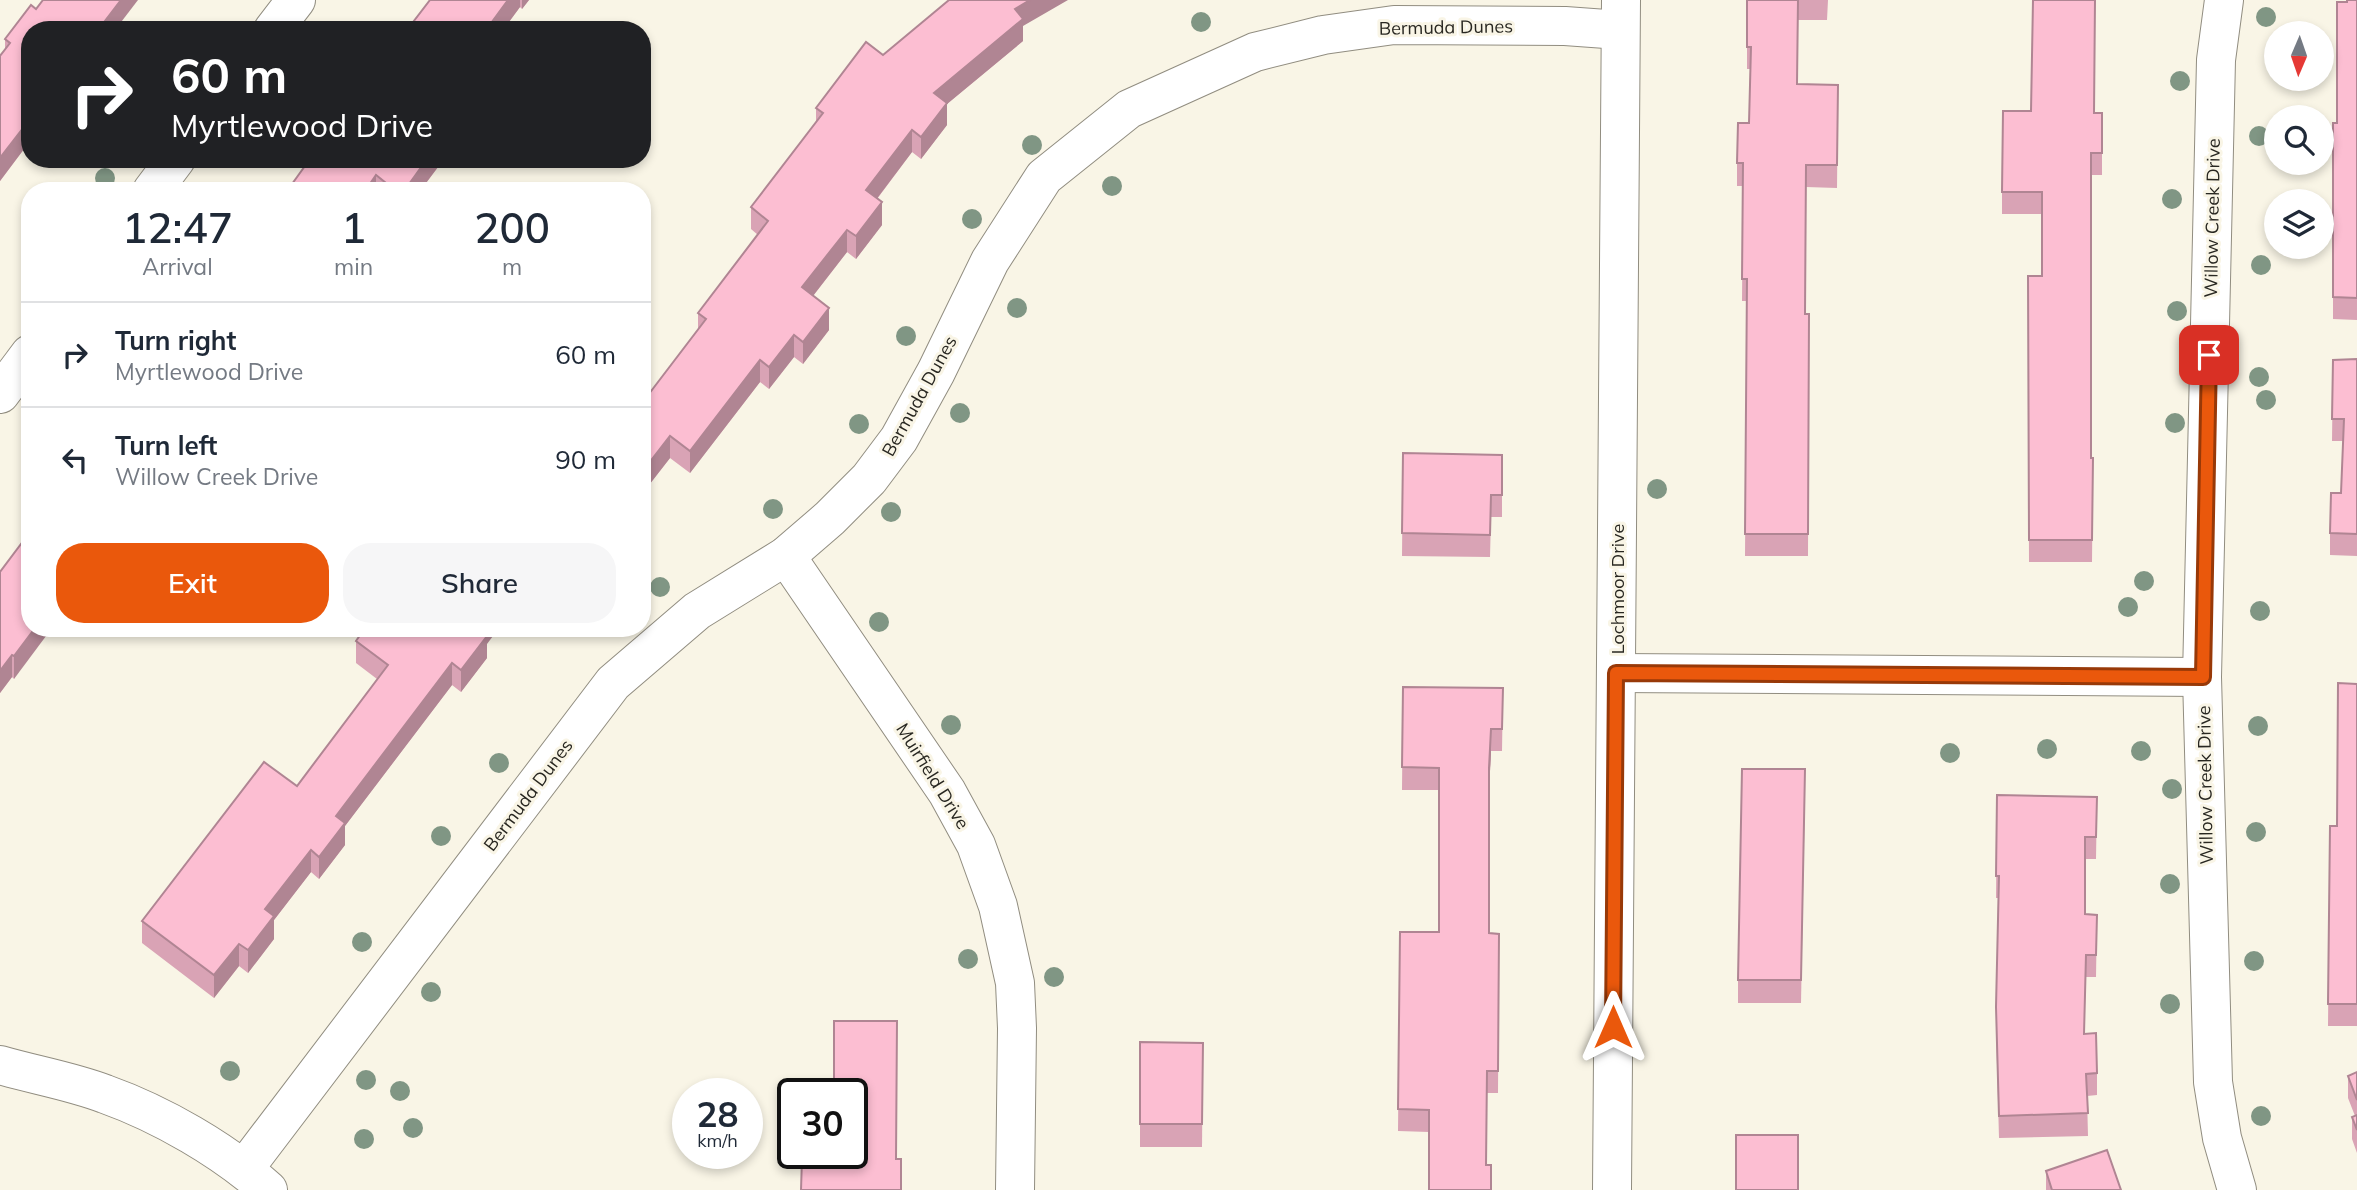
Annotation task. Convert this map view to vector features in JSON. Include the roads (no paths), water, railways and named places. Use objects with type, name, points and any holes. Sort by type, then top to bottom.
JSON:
[{"type":"street","points":[[280,21],[296,0]]},
{"type":"street","name":"Willow Creek Drive","points":[[2224,0],[2216,60],[2203,677],[2213,1082],[2222,1138],[2237,1190]]},
{"type":"street","name":"Bermuda Dunes","points":[[256,1179],[613,683],[697,611],[786,556],[869,479],[899,439],[936,372],[990,261],[1044,177],[1129,109],[1255,52],[1323,34],[1394,25],[1565,26],[1620,15]]},
{"type":"street","name":"Lochmoor Drive","points":[[1612,1190],[1620,15]]},
{"type":"street","points":[[0,394],[21,366]]},
{"type":"street","name":"Muirfield Drive","points":[[786,556],[947,792],[976,845],[998,906],[1015,983],[1015,1190]]},
{"type":"street","points":[[1616,673],[2203,677]]},
{"type":"street","points":[[0,1065],[104,1093],[170,1123],[256,1179]]}]
